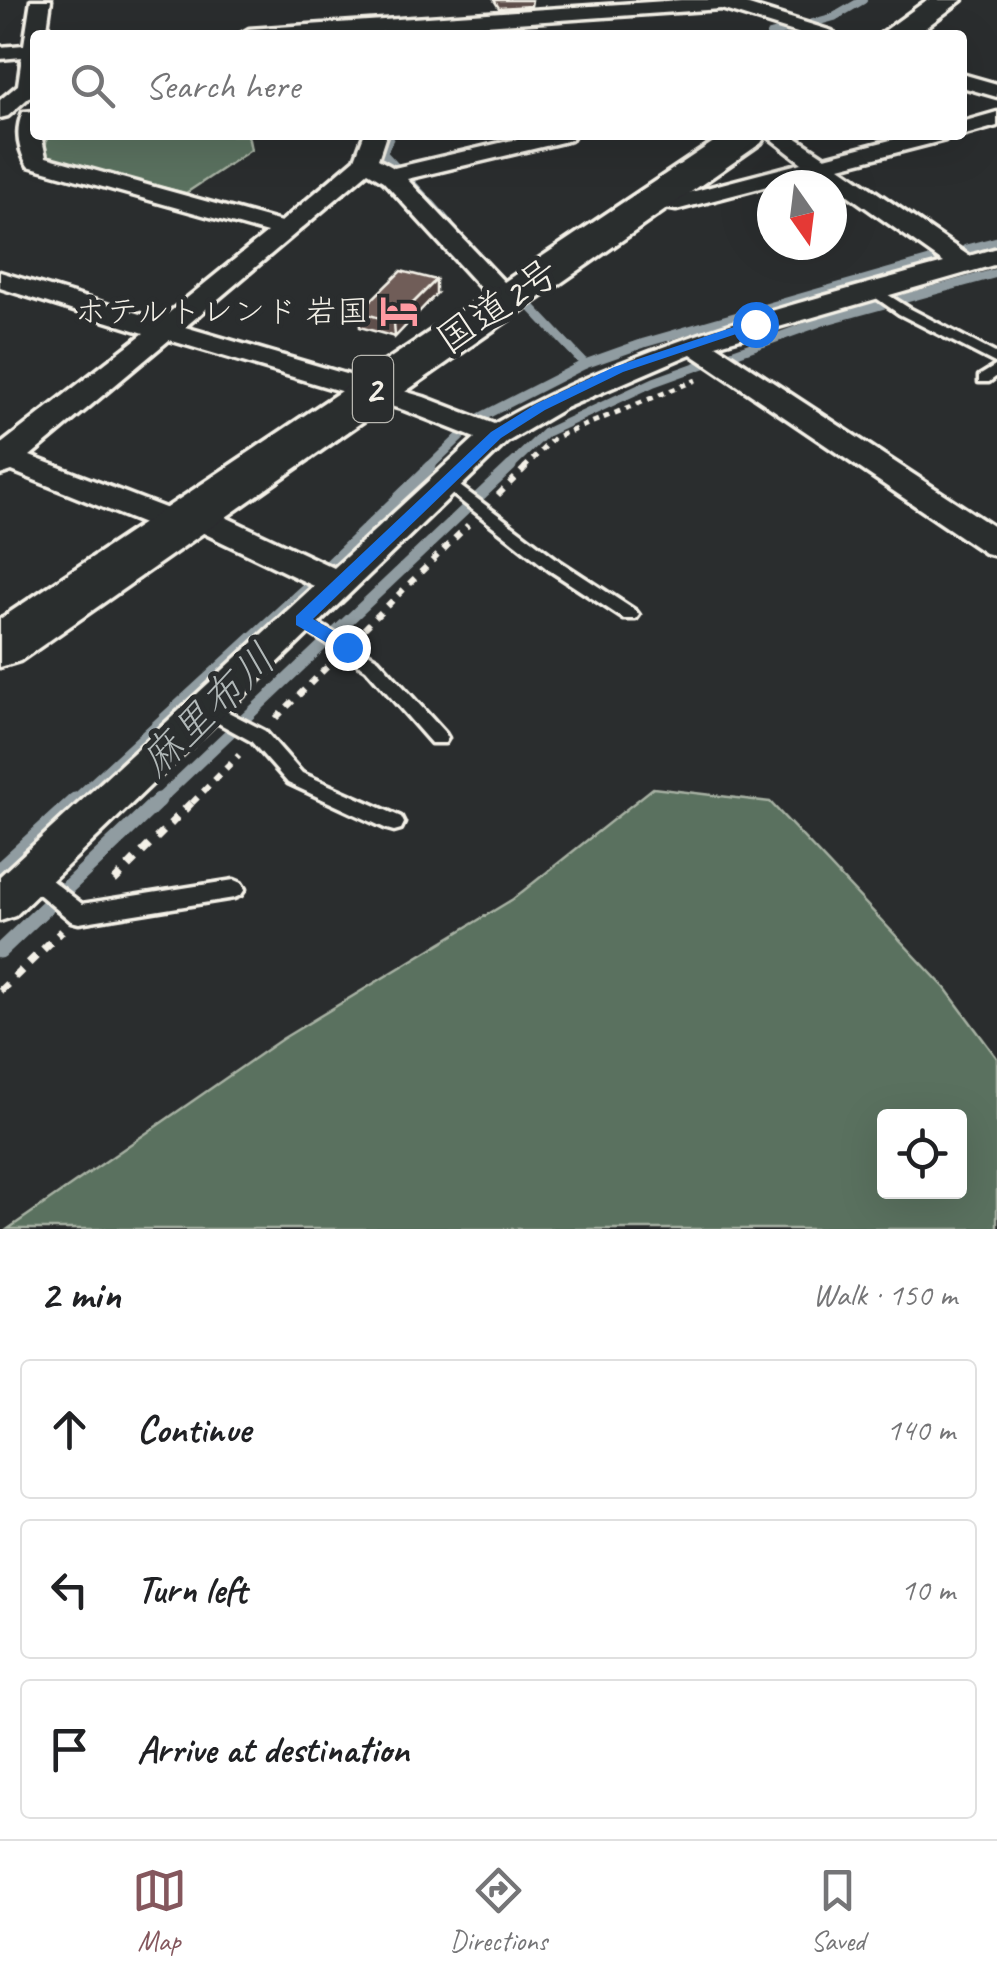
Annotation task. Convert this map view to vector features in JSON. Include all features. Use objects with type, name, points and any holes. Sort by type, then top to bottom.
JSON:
[{"type":"highway","points":[[902,30],[947,0]]},
{"type":"highway","name":"国道2号","points":[[0,647],[741,140]]},
{"type":"street","points":[[37,30],[41,0]]},
{"type":"street","points":[[370,0],[378,30],[717,1],[804,30]]},
{"type":"street","points":[[638,8],[651,30]]},
{"type":"street","points":[[0,52],[30,50]]},
{"type":"street","points":[[0,114],[28,87],[30,75]]},
{"type":"street","points":[[967,82],[997,91]]},
{"type":"street","points":[[0,114],[30,117]]},
{"type":"street","points":[[967,127],[997,120]]},
{"type":"street","points":[[30,134],[36,160],[288,231]]},
{"type":"street","points":[[3,459],[288,231],[366,161],[374,140]]},
{"type":"street","points":[[391,176],[542,140]]},
{"type":"street","points":[[784,140],[965,265]]},
{"type":"street","points":[[652,200],[676,203],[918,140]]},
{"type":"street","points":[[366,161],[391,176],[493,286],[513,295]]},
{"type":"street","points":[[25,888],[215,713],[307,624],[338,584],[452,485],[496,435],[540,407],[619,370],[694,343],[997,256]]},
{"type":"street","points":[[0,280],[414,403],[496,435]]},
{"type":"street","points":[[694,343],[997,545]]},
{"type":"street","points":[[3,459],[185,520],[338,584]]},
{"type":"lane","points":[[877,293],[997,360]]},
{"type":"lane","points":[[452,485],[555,566],[630,616]]},
{"type":"lane","points":[[307,624],[372,664],[438,738]]},
{"type":"lane","points":[[215,713],[250,730],[295,778],[394,823]]},
{"type":"lane","points":[[25,888],[80,914],[234,890]]},
{"type":"green space","points":[[47,140],[249,140],[251,150],[186,193],[42,159]]},
{"type":"green space","points":[[653,788],[770,802],[945,988],[997,1058],[997,1229],[8,1229],[282,1039],[513,899]]},
{"type":"building","points":[[401,271],[436,280],[394,322],[359,312]]},
{"type":"waterway","points":[[788,30],[834,17],[863,0]]},
{"type":"waterway","points":[[389,140],[383,153],[398,169]]},
{"type":"waterway","points":[[408,179],[433,206]]},
{"type":"waterway","points":[[431,204],[449,224]]},
{"type":"waterway","points":[[966,249],[997,241]]},
{"type":"waterway","points":[[585,364],[644,343],[940,258]]},
{"type":"waterway","name":"麻里布川","points":[[508,468],[545,433],[654,382],[823,321],[997,273]]},
{"type":"waterway","points":[[530,306],[585,364]]},
{"type":"waterway","points":[[481,417],[585,364]]},
{"type":"waterway","points":[[428,468],[464,433]]},
{"type":"waterway","points":[[329,565],[431,466]]},
{"type":"waterway","name":"麻里布川","points":[[156,803],[511,466]]},
{"type":"waterway","points":[[72,803],[307,587]]},
{"type":"waterway","points":[[0,869],[75,800]]},
{"type":"waterway","name":"麻里布川","points":[[0,951],[159,800]]},
{"type":"place","name":"ホテルトレンド 岩国","points":[[399,311]]},
{"type":"route","points":[[347,647],[302,620],[496,435],[540,407],[619,370],[755,324]]}]
